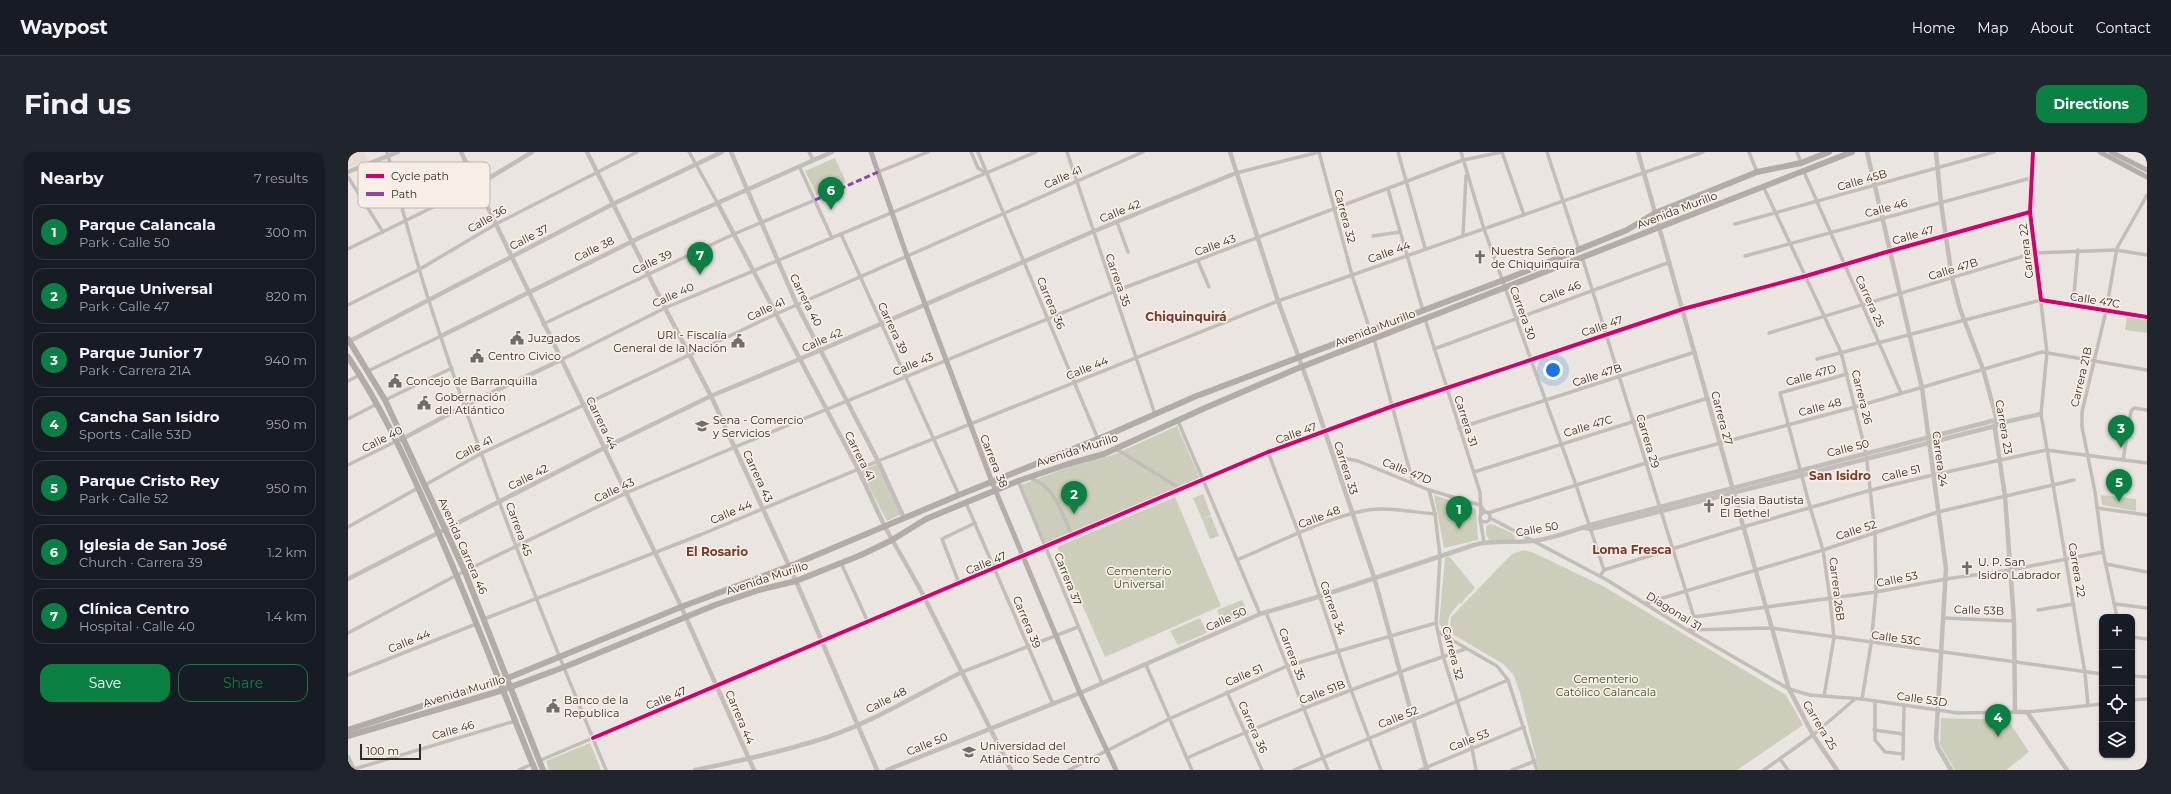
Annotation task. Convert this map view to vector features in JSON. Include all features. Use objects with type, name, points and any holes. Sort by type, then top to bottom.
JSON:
[{"type":"main road","name":"Carrera 38","points":[[871,152],[907,256],[969,425],[995,491],[1080,694],[1116,770]]},
{"type":"main road","name":"Avenida Murillo","points":[[348,730],[508,678],[681,607],[789,566],[885,527],[959,494],[1098,439],[1194,396],[1502,281],[1627,230],[1655,213],[1757,172],[1801,163],[1829,152]]},
{"type":"main road","name":"Avenida Murillo","points":[[348,736],[520,684],[685,617],[752,592],[796,581],[892,540],[926,520],[1027,477],[1116,449],[1178,420],[1302,366],[1659,227],[1764,188],[1852,152]]},
{"type":"main road","points":[[2100,152],[2147,176]]},
{"type":"main road","points":[[2111,152],[2147,170]]},
{"type":"main road","name":"Avenida Carrera 46","points":[[348,341],[385,400],[404,438],[465,572],[544,770]]},
{"type":"main road","name":"Avenida Carrera 46","points":[[348,357],[398,441],[457,575],[535,770]]},
{"type":"main road","points":[[515,696],[516,689],[520,684]]},
{"type":"street","points":[[370,162],[388,154],[398,152]]},
{"type":"street","name":"Carrera 44","points":[[461,152],[466,162]]},
{"type":"street","points":[[490,178],[532,152]]},
{"type":"street","name":"Carrera 43","points":[[587,152],[711,396],[735,447],[796,581],[877,770]]},
{"type":"street","name":"Calle 36","points":[[348,305],[420,269],[496,224],[596,171],[637,152]]},
{"type":"street","name":"Carrera 41","points":[[689,152],[858,469],[885,527],[924,598],[1011,770]]},
{"type":"street","name":"Calle 37","points":[[348,341],[613,204],[722,152]]},
{"type":"street","name":"Carrera 40","points":[[731,152],[760,223],[797,305],[878,461],[904,518]]},
{"type":"street","points":[[809,152],[813,160]]},
{"type":"street","name":"Calle 38","points":[[368,371],[632,241],[832,152]]},
{"type":"street","points":[[878,172],[928,152]]},
{"type":"street","name":"Carrera 36","points":[[971,152],[978,168],[987,174]]},
{"type":"street","name":"Carrera 36","points":[[978,152],[1098,439]]},
{"type":"street","name":"Calle 40","points":[[348,465],[404,438],[465,405],[561,360],[665,308],[776,260],[987,174],[1036,152]]},
{"type":"street","name":"Carrera 35","points":[[1067,152],[1092,232],[1155,414]]},
{"type":"street","name":"Calle 41","points":[[425,485],[482,453],[776,314],[1143,152]]},
{"type":"street","name":"Carrera 33","points":[[1230,152],[1278,302],[1325,432],[1374,578],[1426,768]]},
{"type":"street","name":"Calle 42","points":[[348,579],[604,448],[711,396],[800,359],[1092,232],[1236,173],[1319,152]]},
{"type":"street","name":"Carrera 32","points":[[1319,152],[1333,209],[1370,330]]},
{"type":"street","points":[[1398,152],[1405,182],[1425,248]]},
{"type":"street","name":"Carrera 30","points":[[1461,152],[1466,173],[1502,281],[1576,485],[1604,570]]},
{"type":"street","points":[[1502,152],[1524,215]]},
{"type":"street","name":"Calle 43","points":[[348,633],[457,575],[626,493],[735,447],[1113,292],[1258,239],[1463,160],[1502,152]]},
{"type":"street","points":[[1547,152],[1579,250]]},
{"type":"street","name":"Carrera 27","points":[[1638,152],[1708,398],[1732,491],[1789,689]]},
{"type":"street","name":"Calle 44","points":[[484,619],[655,553],[934,438],[1278,302],[1425,248],[1524,215],[1702,152]]},
{"type":"street","points":[[1749,152],[1757,172]]},
{"type":"street","points":[[1797,152],[1801,163]]},
{"type":"street","name":"Carrera 24","points":[[1867,152],[1899,295],[1922,388],[1946,579],[1940,653],[1936,739],[1938,748],[1951,770]]},
{"type":"street","name":"Carrera 23","points":[[1936,152],[1939,168],[1940,203],[1952,278],[1964,319],[1983,369],[1998,421]]},
{"type":"street","name":"Calle 45B","points":[[1735,224],[1994,152]]},
{"type":"street","name":"Carrera 22","points":[[2033,152],[2030,212],[2047,352],[2041,414],[2046,450],[2074,604],[2085,673],[2088,706]]},
{"type":"street","points":[[799,166],[832,238]]},
{"type":"street","points":[[348,172],[358,168]]},
{"type":"street","name":"Carrera 25","points":[[1804,172],[1901,393]]},
{"type":"street","points":[[1463,235],[1466,173]]},
{"type":"street","points":[[348,177],[358,193]]},
{"type":"street","name":"Calle 46","points":[[1745,256],[2031,178]]},
{"type":"street","name":"Carrera 26","points":[[1764,188],[1841,352],[1866,456],[1875,533],[1876,592],[1871,644],[1862,699]]},
{"type":"street","points":[[1388,189],[1423,311]]},
{"type":"street","name":"Carrera 21B","points":[[2117,614],[2103,552],[2089,454],[2081,420],[2106,310],[2116,250],[2147,195]]},
{"type":"street","name":"Calle 39","points":[[543,324],[734,234],[815,200]]},
{"type":"street","points":[[367,208],[382,232]]},
{"type":"street","name":"Carrera 45","points":[[403,208],[429,300],[499,502],[536,598],[606,770]]},
{"type":"street","points":[[348,248],[433,208]]},
{"type":"street","name":"Carrera 44","points":[[489,208],[543,324],[681,607],[754,770]]},
{"type":"street","name":"Calle 47","points":[[541,760],[717,687],[959,583],[1046,548],[1268,452],[1393,406],[1683,309],[1806,276],[1889,251],[2030,212]]},
{"type":"street","points":[[1117,222],[1128,252]]},
{"type":"street","points":[[1373,236],[1400,232]]},
{"type":"street","name":"Carrera 39","points":[[841,234],[959,494]]},
{"type":"street","points":[[2073,305],[2078,250]]},
{"type":"street","name":"Calle 47B","points":[[1769,333],[2034,253],[2078,250],[2116,250],[2147,255]]},
{"type":"street","name":"Carrera 29","points":[[1582,257],[1698,630]]},
{"type":"street","points":[[1198,261],[1209,288]]},
{"type":"street","name":"Calle 46","points":[[1434,349],[1592,289],[1670,262]]},
{"type":"street","name":"Calle 47C","points":[[1817,359],[1879,344],[1964,319],[2041,300],[2147,317]]},
{"type":"street","name":"Carrera 31","points":[[1425,319],[1480,492],[1480,516],[1484,542]]},
{"type":"street","points":[[1374,339],[1413,483]]},
{"type":"street","name":"Calle 47B","points":[[1459,428],[1695,352]]},
{"type":"street","name":"Calle 48","points":[[1480,516],[1488,517],[1500,509],[1646,463],[1719,442],[1855,407],[1983,369],[2047,352],[2093,362],[2147,370]]},
{"type":"street","points":[[385,400],[452,368]]},
{"type":"street","name":"Calle 47D","points":[[1780,394],[1847,374]]},
{"type":"street","points":[[348,381],[360,375]]},
{"type":"street","name":"Carrera 26B","points":[[1780,394],[1790,424],[1800,470],[1823,550],[1834,638],[1824,696]]},
{"type":"street","name":"Calle 47C","points":[[1474,472],[1708,398]]},
{"type":"street","points":[[348,419],[377,404]]},
{"type":"street","points":[[2123,460],[2131,411],[2134,408],[2147,410]]},
{"type":"street","name":"Calle 50","points":[[1590,527],[1659,506],[1802,476],[1928,436],[1998,421],[2041,414]]},
{"type":"street","points":[[1178,420],[1260,614]]},
{"type":"street","name":"Calle 50","points":[[887,770],[990,728],[1080,694],[1260,614],[1321,596],[1484,542],[1534,541],[1585,528],[1661,512],[1800,470],[1995,426],[1998,421]]},
{"type":"street","name":"Carrera 23","points":[[1995,426],[2005,496],[2014,621],[2015,712]]},
{"type":"street","points":[[1116,449],[1181,490]]},
{"type":"street","name":"Calle 51","points":[[1604,570],[1743,527],[1871,490],[1933,474],[2001,461],[2046,450],[2089,454],[2147,463]]},
{"type":"street","name":"Carrera 34","points":[[1268,452],[1299,534],[1321,596],[1351,690],[1381,770]]},
{"type":"street","name":"Calle 47D","points":[[1333,456],[1358,461],[1429,490],[1475,503],[1480,507]]},
{"type":"street","points":[[1027,477],[1042,484],[1053,495],[1072,536]]},
{"type":"street","name":"Calle 52","points":[[1646,603],[1823,550],[1938,512],[2074,480]]},
{"type":"street","name":"Carrera 37","points":[[1018,481],[1102,684]]},
{"type":"street","points":[[348,527],[418,488]]},
{"type":"street","name":"Carrera 32","points":[[1429,490],[1435,514],[1440,556],[1436,623],[1457,702],[1472,748],[1476,770]]},
{"type":"street","name":"Carrera 39","points":[[966,503],[1053,704]]},
{"type":"street","name":"Carrera 31","points":[[1480,507],[1488,517]]},
{"type":"street","points":[[2097,508],[2147,516]]},
{"type":"street","name":"Calle 48","points":[[1237,560],[1352,514],[1376,510],[1435,514]]},
{"type":"street","points":[[1480,516],[1488,517],[1482,529]]},
{"type":"street","name":"Diagonal 31","points":[[1488,517],[1600,576],[1646,603],[1687,630],[1789,689],[1799,693],[1855,699]]},
{"type":"street","points":[[959,583],[942,538],[975,523]]},
{"type":"street","points":[[1515,542],[1519,538],[1519,534]]},
{"type":"street","name":"Calle 53","points":[[1693,617],[1876,592],[1946,579],[2010,570],[2103,552]]},
{"type":"street","points":[[841,563],[868,622]]},
{"type":"street","points":[[2106,564],[2147,572]]},
{"type":"street","points":[[1600,576],[1604,570]]},
{"type":"street","points":[[2038,610],[2074,604]]},
{"type":"street","points":[[2115,604],[2147,608]]},
{"type":"street","name":"Carrera 35","points":[[1266,612],[1328,770]]},
{"type":"street","name":"Calle 53B","points":[[1944,618],[2014,621]]},
{"type":"street","name":"Calle 51","points":[[1069,770],[1169,719],[1287,666],[1436,623]]},
{"type":"street","name":"Calle 44","points":[[348,675],[476,624]]},
{"type":"street","name":"Calle 48","points":[[695,770],[749,759],[828,737],[962,672],[1078,627]]},
{"type":"street","name":"Calle 53C","points":[[1687,630],[1771,628],[1871,644],[2099,674]]},
{"type":"street","points":[[1438,632],[1465,649],[1497,666],[1508,680],[1537,770]]},
{"type":"street","points":[[2135,637],[2147,639]]},
{"type":"street","name":"Calle 51B","points":[[1187,758],[1304,708],[1400,671],[1465,649]]},
{"type":"street","points":[[1146,665],[1192,770]]},
{"type":"street","points":[[2135,676],[2147,677]]},
{"type":"street","name":"Calle 52","points":[[1294,770],[1414,721],[1508,680]]},
{"type":"street","name":"Carrera 25","points":[[1789,689],[1813,735],[1837,770]]},
{"type":"street","name":"Carrera 36","points":[[1227,692],[1262,770]]},
{"type":"street","points":[[1764,770],[1813,735],[1855,699]]},
{"type":"street","name":"Calle 53D","points":[[1855,699],[1958,713],[2027,712],[2099,704]]},
{"type":"street","points":[[2135,700],[2147,700]]},
{"type":"street","points":[[1875,701],[1875,740],[1886,752],[1903,754]]},
{"type":"street","points":[[1903,759],[1904,706]]},
{"type":"street","points":[[2027,712],[2067,770]]},
{"type":"street","name":"Calle 46","points":[[351,770],[515,721]]},
{"type":"street","name":"Calle 53","points":[[1420,770],[1524,727]]},
{"type":"street","points":[[1874,730],[1903,734]]},
{"type":"street","points":[[535,750],[537,750],[544,770]]},
{"type":"street","points":[[528,753],[526,754],[532,770]]},
{"type":"street","points":[[348,757],[351,770]]},
{"type":"street","points":[[1780,759],[1788,770]]},
{"type":"street","points":[[1512,770],[1535,760]]},
{"type":"street","points":[[519,770],[530,765]]},
{"type":"green space","points":[[835,158],[846,182],[817,195],[805,171]]},
{"type":"green space","points":[[2127,316],[2147,319],[2147,333],[2125,330]]},
{"type":"green space","points":[[1177,426],[1200,479],[1045,543],[1021,485],[1069,467],[1113,455]]},
{"type":"green space","points":[[877,464],[901,514],[887,521],[861,471]]},
{"type":"green space","points":[[1203,494],[1211,515],[1202,519],[1193,498]]},
{"type":"green space","points":[[1434,495],[1476,509],[1478,540],[1444,548]]},
{"type":"green space","points":[[2101,495],[2136,499],[2136,511],[2102,505]]},
{"type":"green space","name":"Cementerio Universal","points":[[1175,497],[1221,606],[1105,657],[1057,547]]},
{"type":"green space","points":[[1211,516],[1219,536],[1210,539],[1202,519]]},
{"type":"green space","points":[[1492,524],[1512,533],[1516,538],[1513,540],[1490,540],[1486,535],[1486,529],[1487,525]]},
{"type":"green space","name":"Cementerio Católico Calancala","points":[[1524,550],[1534,553],[1603,586],[1786,695],[1803,725],[1737,770],[1539,770],[1520,693],[1513,674],[1503,664],[1454,635],[1450,626],[1451,617],[1512,554]]},
{"type":"green space","points":[[1449,556],[1475,588],[1462,604],[1460,603],[1453,611],[1449,618],[1448,626],[1452,635],[1446,632],[1439,624],[1445,558]]},
{"type":"green space","points":[[1242,600],[1249,615],[1223,625],[1217,610]]},
{"type":"green space","points":[[1200,618],[1207,633],[1178,645],[1170,631]]},
{"type":"green space","points":[[1941,718],[2008,720],[2029,752],[2006,770],[1955,770],[1940,745]]},
{"type":"green space","points":[[590,743],[601,770],[549,770],[546,761]]},
{"type":"shaded area","points":[[348,152],[364,152],[368,160],[358,162],[358,164],[348,168]]},
{"type":"marked path","points":[[815,200],[878,172]]},
{"type":"cycle path","points":[[2033,152],[2030,212],[2041,300],[2147,317]]},
{"type":"cycle path","points":[[593,738],[1268,452],[1393,406],[1683,309],[1806,276],[2030,212]]},
{"type":"place","name":"Iglesia de San José","points":[[831,210]]},
{"type":"place","name":"Nuestra Señora de Chiquinquira","points":[[1480,257]]},
{"type":"place","name":"Clínica Centro","points":[[700,275]]},
{"type":"place","name":"Juzgados","points":[[517,338]]},
{"type":"place","name":"URI - Fiscalía General de la Nación","points":[[738,341]]},
{"type":"place","name":"Centro Civico","points":[[477,356]]},
{"type":"place","name":"Concejo de Barranquilla","points":[[395,381]]},
{"type":"place","name":"Gobernación del Atlántico","points":[[424,403]]},
{"type":"place","name":"Sena - Comercio y Servicios","points":[[702,426]]},
{"type":"place","name":"Parque Junior 7","points":[[2121,448]]},
{"type":"place","name":"Parque Cristo Rey","points":[[2119,502]]},
{"type":"place","name":"Iglesia Bautista El Bethel","points":[[1709,506]]},
{"type":"place","name":"Parque Universal","points":[[1074,514]]},
{"type":"place","name":"Parque Calancala","points":[[1459,529]]},
{"type":"place","name":"U. P. San Isidro Labrador","points":[[1967,568]]},
{"type":"place","name":"Banco de la Republica","points":[[553,706]]},
{"type":"place","name":"Cancha San Isidro","points":[[1998,737]]},
{"type":"place","name":"Universidad del Atlántico Sede Centro","points":[[969,752]]},
{"type":"district","name":"Chiquinquirá","points":[[1186,316]]},
{"type":"district","name":"San Isidro","points":[[1840,475]]},
{"type":"district","name":"Loma Fresca","points":[[1632,549]]},
{"type":"district","name":"El Rosario","points":[[717,551]]}]
